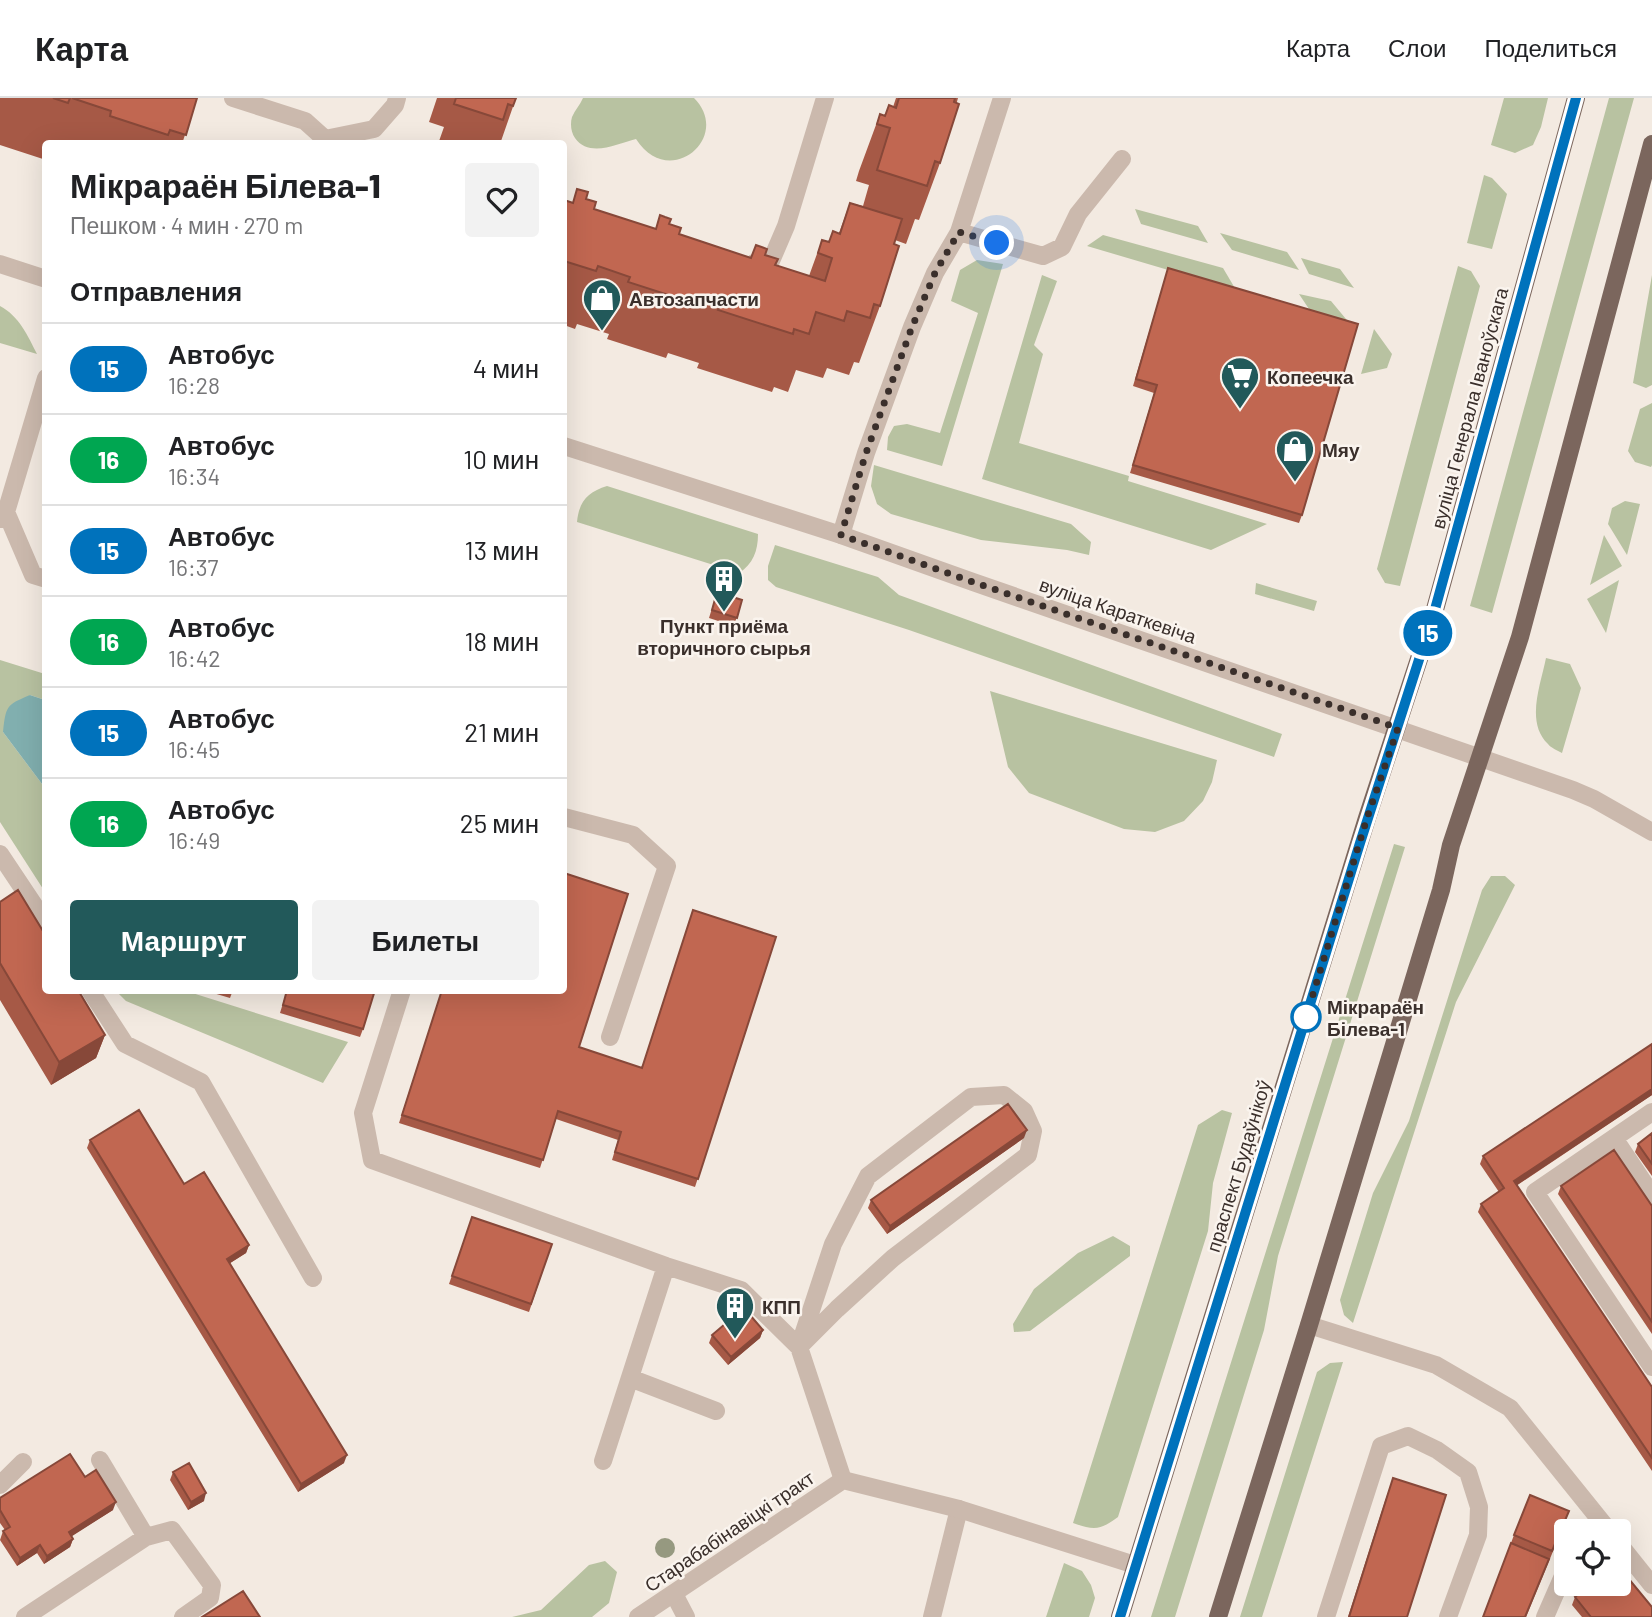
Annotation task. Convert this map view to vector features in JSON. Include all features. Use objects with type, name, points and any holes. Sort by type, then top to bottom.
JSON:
[{"type":"main road","name":"вуліца Генерала Іваноўскага","points":[[1398,728],[1434,613],[1576,98]]},
{"type":"main road","points":[[1218,1617],[1437,903],[1451,845],[1520,637],[1652,144]]},
{"type":"main road","name":"праспект Будаўнікоў","points":[[1120,1617],[1363,832],[1398,728]]},
{"type":"street","points":[[233,98],[305,121],[323,140]]},
{"type":"street","points":[[328,140],[374,129],[395,105],[397,98]]},
{"type":"street","points":[[735,265],[771,261],[786,226],[825,98]]},
{"type":"street","points":[[841,535],[866,453],[912,327],[935,273],[959,232],[1002,98]]},
{"type":"street","points":[[959,232],[1043,256],[1062,247],[1078,214],[1122,159]]},
{"type":"street","points":[[0,264],[42,278]]},
{"type":"street","points":[[42,391],[3,516],[33,575],[42,578]]},
{"type":"street","name":"вуліца Караткевіча","points":[[567,447],[841,535],[1573,790],[1652,832]]},
{"type":"street","points":[[567,818],[633,835],[667,866],[610,1037]]},
{"type":"street","points":[[0,854],[42,917]]},
{"type":"street","points":[[93,994],[125,1044],[201,1082],[313,1278]]},
{"type":"street","points":[[401,994],[363,1113],[372,1160],[666,1266],[741,1290],[799,1347],[843,1480],[959,1509],[1136,1564]]},
{"type":"street","points":[[1004,1095],[1024,1111],[1033,1131],[1028,1155],[893,1258],[799,1347],[833,1244],[869,1176],[971,1097],[1004,1095]]},
{"type":"street","points":[[1652,1112],[1535,1192],[1652,1367]]},
{"type":"street","points":[[1614,1138],[1652,1195]]},
{"type":"street","points":[[603,1461],[666,1266]]},
{"type":"street","points":[[1309,1325],[1436,1365],[1510,1408],[1599,1519]]},
{"type":"street","points":[[630,1378],[716,1411]]},
{"type":"street","points":[[1326,1617],[1381,1447],[1408,1436],[1437,1450],[1468,1472],[1479,1507],[1478,1535],[1448,1617]]},
{"type":"street","points":[[100,1460],[146,1537]]},
{"type":"street","points":[[0,1485],[23,1462]]},
{"type":"street","name":"Старабабінавіцкі тракт","points":[[638,1617],[843,1480]]},
{"type":"street","points":[[932,1617],[959,1509]]},
{"type":"street","points":[[25,1617],[146,1537],[173,1530],[212,1585],[210,1598],[183,1617]]},
{"type":"street","points":[[1631,1559],[1652,1585]]},
{"type":"street","points":[[674,1594],[686,1617]]},
{"type":"street","points":[[1551,1613],[1557,1596]]},
{"type":"green space","points":[[583,98],[694,98],[704,113],[706,128],[701,142],[692,153],[679,159],[664,160],[650,154],[636,139],[604,148],[588,147],[575,138],[571,128],[572,117]]},
{"type":"green space","points":[[1504,98],[1548,98],[1541,127],[1533,145],[1515,153],[1491,145]]},
{"type":"green space","points":[[1609,98],[1634,98],[1492,613],[1470,606]]},
{"type":"green space","points":[[1484,175],[1492,178],[1507,194],[1492,249],[1467,243]]},
{"type":"green space","points":[[1135,209],[1198,226],[1208,243],[1141,224]]},
{"type":"green space","points":[[1220,233],[1287,252],[1299,270],[1232,250]]},
{"type":"green space","points":[[1103,235],[1223,268],[1236,290],[1087,246]]},
{"type":"green space","points":[[1301,258],[1340,269],[1354,288],[1309,274]]},
{"type":"green space","points":[[977,260],[1003,264],[942,466],[887,450],[888,437],[894,426],[907,424],[940,433],[978,313],[951,301],[960,270]]},
{"type":"green space","points":[[1458,266],[1471,271],[1480,286],[1400,586],[1385,583],[1377,569]]},
{"type":"green space","points":[[1042,275],[1057,281],[1034,345],[1043,354],[1019,443],[1129,476],[1128,481],[1267,524],[1211,550],[982,479]]},
{"type":"green space","points":[[1652,275],[1652,385],[1646,388],[1633,383]]},
{"type":"green space","points":[[1299,294],[1331,301],[1351,325],[1313,315]]},
{"type":"green space","points":[[0,306],[18,321],[37,354],[0,343]]},
{"type":"green space","points":[[1374,329],[1392,354],[1387,368],[1361,374]]},
{"type":"green space","points":[[1652,403],[1651,467],[1635,462],[1628,451],[1640,409]]},
{"type":"green space","points":[[874,465],[1071,524],[1091,542],[1089,555],[981,540],[891,514],[877,504],[871,486]]},
{"type":"green space","points":[[607,486],[758,534],[754,556],[739,573],[577,522],[580,508],[586,498]]},
{"type":"green space","points":[[1625,501],[1640,504],[1627,555],[1608,524],[1612,508]]},
{"type":"green space","points":[[1604,535],[1622,566],[1590,585]]},
{"type":"green space","points":[[775,545],[878,577],[899,595],[1282,734],[1274,757],[909,630],[776,587],[768,580],[768,566]]},
{"type":"green space","points":[[1619,580],[1606,633],[1587,599]]},
{"type":"green space","points":[[1256,583],[1317,601],[1314,611],[1255,594]]},
{"type":"green space","points":[[1546,658],[1570,664],[1581,688],[1562,753],[1548,744],[1537,725],[1536,702]]},
{"type":"green space","points":[[0,660],[42,673],[42,699],[30,695],[3,732],[42,784],[42,887],[0,822]]},
{"type":"green space","points":[[990,691],[1217,760],[1212,782],[1203,801],[1184,821],[1155,832],[1124,829],[1029,793],[1008,767]]},
{"type":"green space","points":[[1394,844],[1405,847],[1278,1256],[1264,1330],[1175,1617],[1151,1617]]},
{"type":"green space","points":[[1491,876],[1505,876],[1515,885],[1456,1002],[1353,1323],[1344,1315],[1340,1300],[1373,1193],[1409,1121],[1482,890]]},
{"type":"green space","points":[[119,994],[196,994],[348,1042],[323,1083],[126,1001]]},
{"type":"green space","points":[[1222,1110],[1232,1113],[1213,1183],[1208,1231],[1118,1517],[1096,1528],[1073,1523],[1198,1125]]},
{"type":"green space","points":[[1113,1236],[1130,1246],[1130,1256],[1030,1331],[1014,1332],[1013,1324],[1034,1289],[1078,1253]]},
{"type":"green space","points":[[1343,1362],[1262,1617],[1240,1617],[1317,1372],[1330,1363]]},
{"type":"green space","points":[[605,1561],[617,1572],[609,1603],[592,1617],[512,1617],[541,1610],[589,1565]]},
{"type":"green space","points":[[1064,1563],[1082,1571],[1091,1585],[1095,1598],[1089,1617],[1046,1617]]},
{"type":"water","points":[[30,695],[42,699],[42,784],[3,732],[5,717],[16,701]]},
{"type":"building","points":[[53,98],[70,98],[68,103]]},
{"type":"building","points":[[72,98],[197,98],[186,135],[170,130],[168,135],[110,116],[111,111]]},
{"type":"building","points":[[456,98],[516,98],[513,106],[508,104],[503,120],[454,104]]},
{"type":"building","points":[[899,98],[955,98],[954,102],[959,104],[940,163],[935,161],[927,186],[877,170],[890,128],[877,124],[880,114],[885,116],[889,105],[896,108]]},
{"type":"building","points":[[577,189],[588,192],[586,199],[596,202],[594,209],[656,229],[660,215],[671,219],[669,224],[681,228],[679,234],[751,258],[756,245],[767,249],[765,255],[778,259],[775,265],[825,281],[832,258],[818,253],[822,240],[829,242],[833,231],[840,234],[850,203],[902,219],[894,244],[899,246],[880,306],[874,304],[870,318],[847,311],[844,321],[816,312],[809,334],[794,329],[793,334],[718,310],[720,306],[689,295],[687,301],[628,282],[630,277],[598,266],[596,271],[567,262],[567,201],[573,203]]},
{"type":"building","name":"Копеечка","points":[[1168,268],[1358,324],[1302,515],[1133,465],[1157,385],[1136,379]]},
{"type":"building","points":[[717,592],[742,600],[737,618],[712,610]]},
{"type":"building","points":[[567,874],[628,894],[579,1047],[642,1068],[693,910],[776,937],[698,1179],[615,1152],[621,1132],[558,1111],[543,1160],[402,1115],[441,994],[567,994]]},
{"type":"building","points":[[18,890],[42,929],[42,994],[80,994],[105,1035],[59,1062],[0,963],[0,902]]},
{"type":"building","points":[[286,994],[374,994],[363,1029],[283,1005]]},
{"type":"building","points":[[1652,1044],[1652,1089],[1514,1181],[1652,1387],[1652,1458],[1481,1204],[1504,1188],[1483,1156]]},
{"type":"building","points":[[1008,1104],[1027,1130],[890,1226],[871,1200]]},
{"type":"building","points":[[139,1110],[184,1184],[204,1172],[249,1245],[227,1259],[347,1455],[301,1484],[90,1140]]},
{"type":"building","points":[[1652,1133],[1652,1164],[1638,1144]]},
{"type":"building","points":[[1614,1150],[1652,1206],[1652,1322],[1561,1186]]},
{"type":"building","points":[[472,1217],[552,1244],[531,1304],[452,1276]]},
{"type":"building","name":"КПП","points":[[744,1308],[763,1330],[731,1357],[712,1335]]},
{"type":"building","points":[[70,1454],[85,1477],[96,1470],[116,1502],[69,1532],[73,1539],[47,1556],[40,1545],[20,1558],[3,1531],[10,1527],[0,1510],[0,1498]]},
{"type":"building","points":[[189,1463],[206,1493],[191,1502],[173,1472]]},
{"type":"building","points":[[1393,1478],[1446,1495],[1407,1617],[1349,1617]]},
{"type":"building","points":[[1530,1495],[1569,1511],[1566,1519],[1554,1519],[1552,1551],[1514,1535]]},
{"type":"building","points":[[1511,1543],[1549,1559],[1525,1617],[1483,1617]]},
{"type":"building","points":[[1631,1582],[1652,1607],[1652,1617],[1591,1617],[1575,1597],[1631,1596]]},
{"type":"building","points":[[243,1591],[260,1617],[202,1617]]},
{"type":"bus line","name":"15","points":[[1120,1617],[1434,613],[1576,98]]},
{"type":"place","name":"Автозапчасти","points":[[602,332]]},
{"type":"place","name":"Копеечка","points":[[1240,410]]},
{"type":"place","name":"Мяу","points":[[1295,483]]},
{"type":"place","name":"Пункт приёма вторичного сырья","points":[[724,613]]},
{"type":"place","name":"Мікрараён Білева-1","points":[[1306,1017]]},
{"type":"place","name":"КПП","points":[[735,1340]]},
{"type":"route","points":[[997,243],[959,232],[935,273],[912,327],[866,453],[841,535],[1398,728],[1367,818],[1306,1017]]}]
